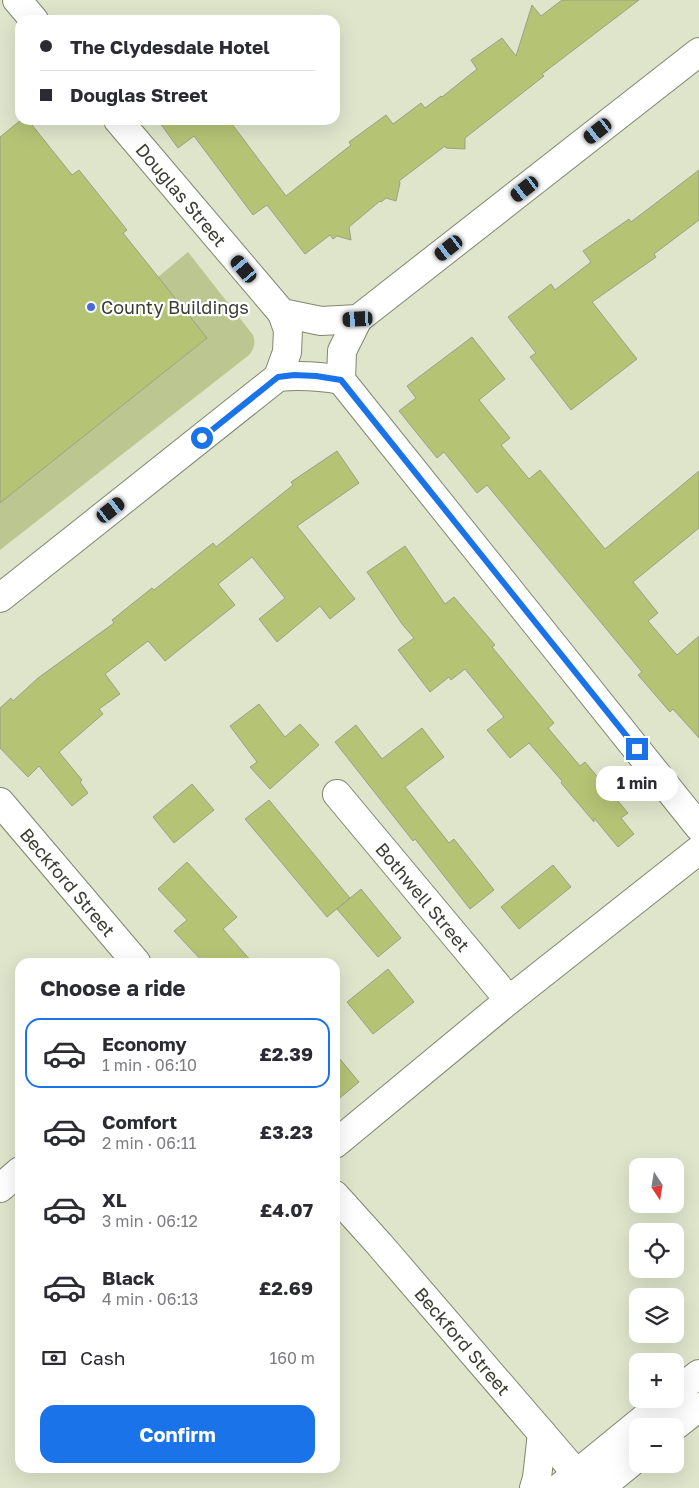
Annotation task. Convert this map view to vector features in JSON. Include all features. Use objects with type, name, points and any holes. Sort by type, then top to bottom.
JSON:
[{"type":"street","points":[[16,0],[30,15]]},
{"type":"street","points":[[699,52],[358,319],[342,351],[341,380],[699,827]]},
{"type":"street","points":[[672,73],[699,67]]},
{"type":"street","name":"Douglas Street","points":[[122,125],[282,314]]},
{"type":"street","points":[[282,314],[321,321],[358,319]]},
{"type":"street","points":[[278,377],[287,352],[288,330],[282,314]]},
{"type":"street","points":[[0,598],[278,377],[294,375],[316,376],[341,380]]},
{"type":"street","name":"Bothwell Street","points":[[337,794],[509,1000]]},
{"type":"street","name":"Beckford Street","points":[[0,802],[133,958]]},
{"type":"street","points":[[340,1140],[509,1000],[699,850]]},
{"type":"street","points":[[0,1188],[15,1175]]},
{"type":"street","name":"Beckford Street","points":[[340,1201],[542,1433],[575,1483]]},
{"type":"street","points":[[684,1386],[699,1374]]},
{"type":"street","points":[[684,1419],[699,1407]]},
{"type":"street","points":[[575,1483],[658,1408]]},
{"type":"street","points":[[534,1488],[537,1478],[542,1433]]},
{"type":"street","points":[[600,1488],[629,1464]]},
{"type":"green space","points":[[188,252],[253,335],[254,343],[251,353],[0,550],[0,503],[207,338],[158,277]]},
{"type":"building","points":[[562,0],[639,0],[542,74],[544,76],[465,138],[465,149],[446,148],[445,146],[399,181],[396,201],[386,198],[380,201],[349,227],[351,240],[337,236],[333,239],[330,235],[305,254],[267,205],[253,215],[194,136],[178,148],[162,125],[233,125],[286,196],[351,145],[349,142],[386,115],[393,124],[421,103],[425,108],[442,97],[477,69],[471,60],[502,38],[516,56],[532,5],[541,16]]},
{"type":"building","name":"County Buildings","points":[[15,125],[32,125],[72,175],[79,170],[127,230],[123,233],[207,338],[0,503],[0,137]]},
{"type":"building","points":[[699,170],[699,220],[654,254],[656,257],[592,302],[637,359],[571,410],[530,357],[536,353],[508,317],[551,284],[555,290],[591,262],[583,251],[629,219],[631,222]]},
{"type":"building","points":[[472,337],[505,379],[479,400],[510,438],[501,445],[529,479],[540,470],[605,549],[699,471],[699,528],[633,582],[658,613],[648,621],[677,655],[699,636],[699,738],[673,709],[670,712],[638,675],[642,672],[487,485],[477,493],[444,452],[437,458],[399,411],[416,398],[407,386]]},
{"type":"building","points":[[337,451],[359,483],[297,526],[355,599],[330,619],[320,606],[277,642],[259,619],[285,598],[252,557],[218,584],[235,605],[165,661],[148,641],[105,674],[120,694],[99,709],[103,714],[59,752],[82,780],[80,782],[88,793],[72,806],[39,766],[28,777],[0,748],[0,708],[11,698],[13,701],[38,678],[114,623],[112,620],[152,588],[154,590],[213,543],[216,547],[293,485],[291,482]]},
{"type":"building","points":[[405,546],[445,604],[454,597],[495,645],[492,647],[554,723],[548,728],[580,766],[585,762],[628,813],[621,818],[634,834],[618,847],[594,818],[594,822],[529,743],[510,758],[487,730],[504,717],[465,669],[451,680],[449,677],[430,692],[398,650],[414,638],[402,624],[367,572]]},
{"type":"building","points":[[259,704],[285,737],[300,724],[319,745],[270,789],[250,767],[257,762],[230,726]]},
{"type":"building","points":[[356,725],[382,759],[422,728],[444,757],[405,787],[449,843],[454,839],[494,890],[470,909],[415,839],[413,841],[335,742]]},
{"type":"building","points":[[192,784],[214,810],[174,843],[153,817]]},
{"type":"building","points":[[269,800],[350,898],[327,917],[245,819]]},
{"type":"building","points":[[187,862],[237,917],[223,929],[248,958],[199,958],[174,931],[187,920],[158,889]]},
{"type":"building","points":[[553,865],[571,887],[519,929],[501,907]]},
{"type":"building","points":[[361,889],[401,938],[378,957],[337,909]]},
{"type":"building","points":[[388,969],[414,1002],[373,1034],[347,1002]]},
{"type":"building","points":[[340,1059],[359,1082],[340,1098]]},
{"type":"place","name":"County Buildings","points":[[91,307]]},
{"type":"route","points":[[202,438],[278,377],[294,375],[316,376],[341,380],[637,749]]}]
